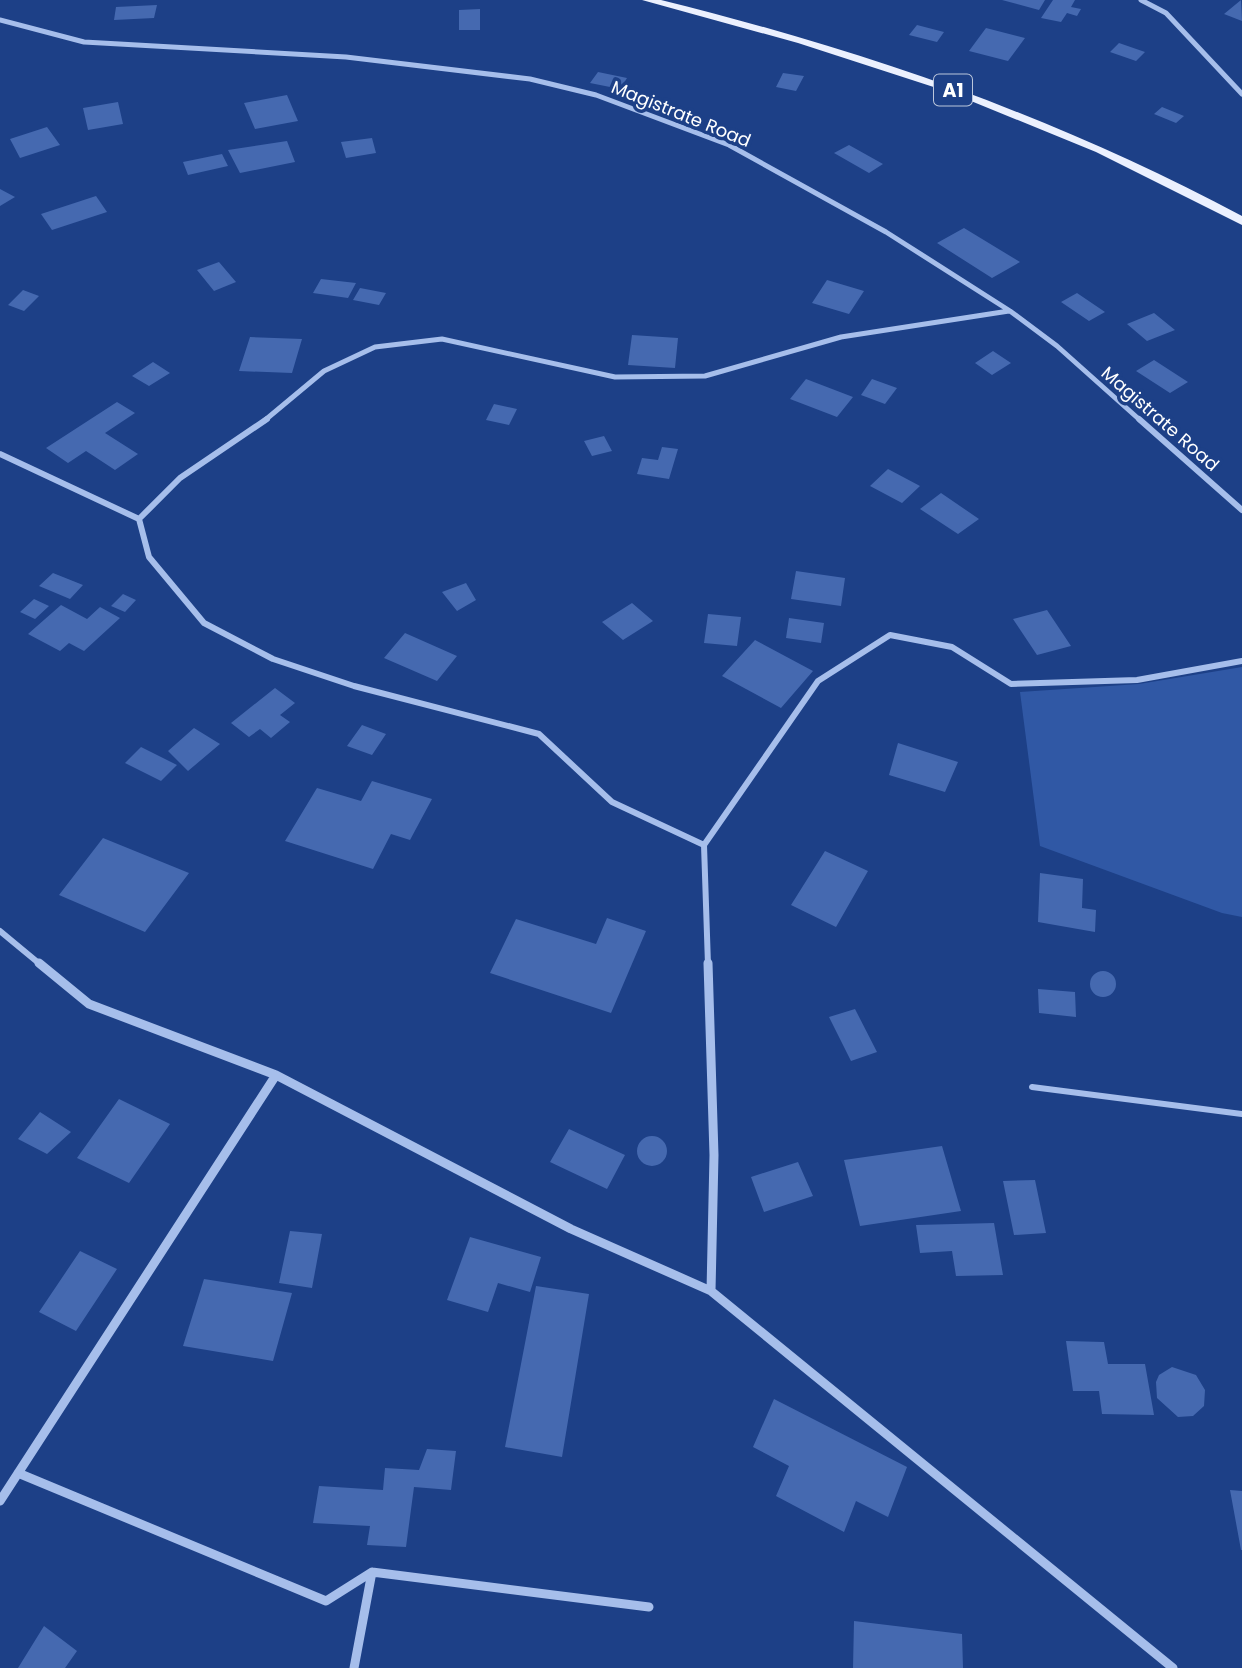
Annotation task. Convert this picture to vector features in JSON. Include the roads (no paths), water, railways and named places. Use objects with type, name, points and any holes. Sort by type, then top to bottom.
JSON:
[{"type":"main road","name":"A1","points":[[648,0],[756,26],[874,61],[1026,116],[1180,186],[1242,221]]},
{"type":"street","points":[[1141,0],[1166,13],[1242,94]]},
{"type":"street","name":"Magistrate Road","points":[[0,20],[84,42],[346,57],[530,79],[596,95],[729,145],[886,232],[1010,311],[1057,346],[1242,510]]},
{"type":"street","points":[[139,519],[180,478],[271,415],[324,371],[375,347],[442,339],[615,377],[705,376],[841,337],[1010,311]]},
{"type":"street","points":[[0,454],[139,519]]},
{"type":"street","points":[[139,519],[149,557],[204,623],[273,659],[354,686],[539,734],[612,802],[704,845]]},
{"type":"street","points":[[711,1291],[714,1155],[704,845],[818,681],[890,635],[952,647],[1012,684],[1137,680],[1242,661]]},
{"type":"street","points":[[0,931],[89,1004],[276,1075],[571,1229],[711,1291],[1173,1668]]},
{"type":"street","points":[[0,1501],[276,1075]]},
{"type":"street","points":[[18,1473],[326,1601],[372,1572],[649,1607]]},
{"type":"street","points":[[354,1668],[372,1572]]},
{"type":"lane","points":[[1032,1087],[1242,1114]]}]
